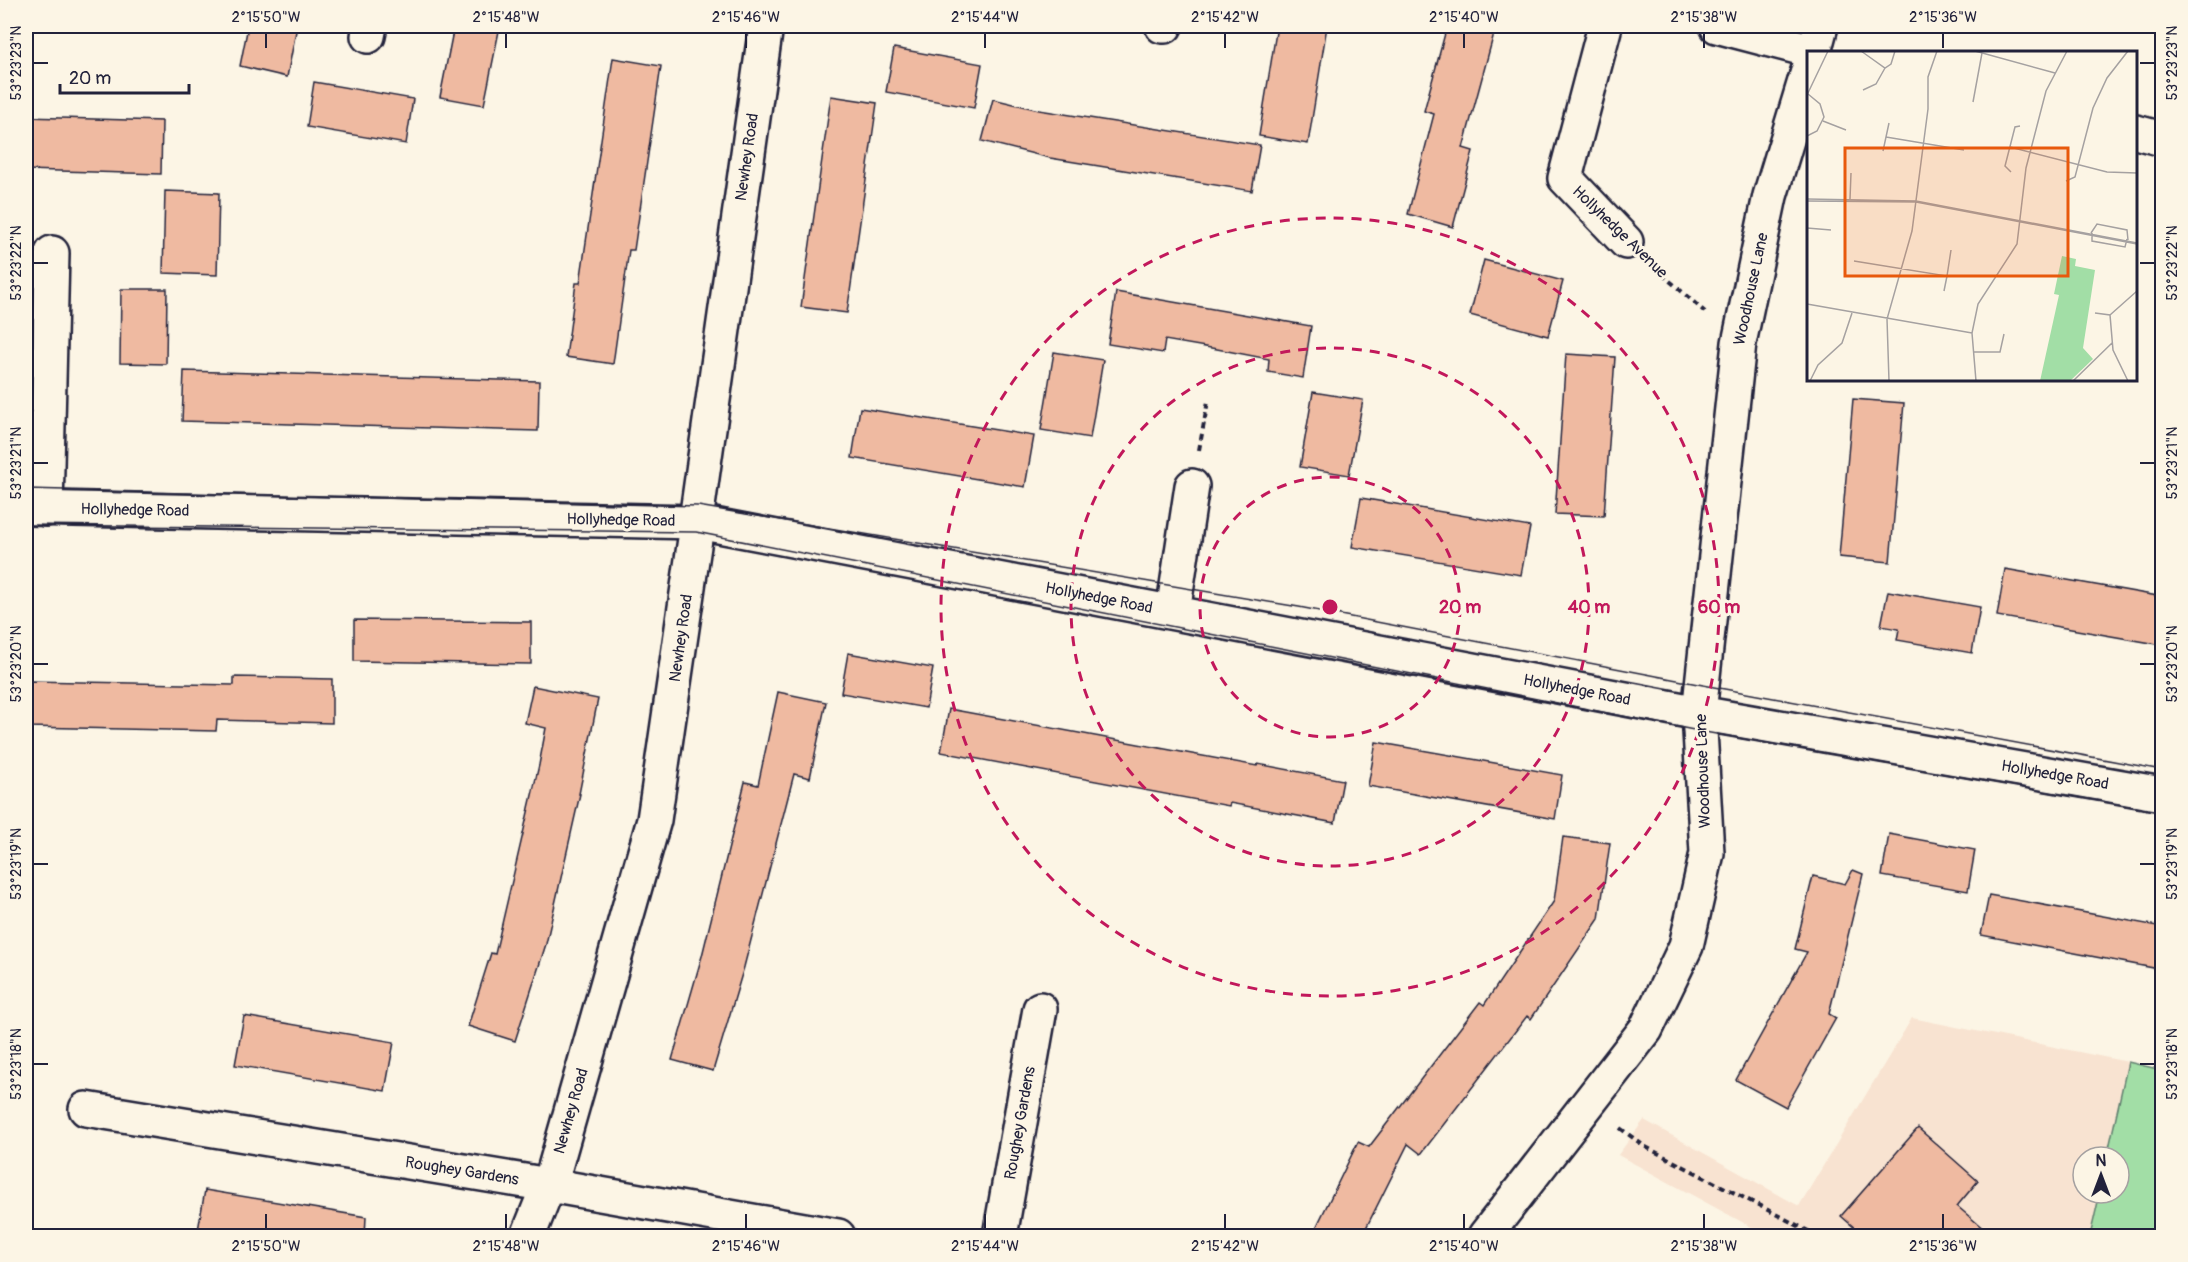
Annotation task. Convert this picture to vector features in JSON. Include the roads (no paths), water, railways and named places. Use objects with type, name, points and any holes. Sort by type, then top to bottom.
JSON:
[{"type":"street","name":"Newhey Road","points":[[528,1236],[549,1185],[654,820],[698,522],[698,506],[766,26]]},
{"type":"street","name":"Hollyhedge Avenue","points":[[1605,26],[1565,178],[1626,242]]},
{"type":"street","points":[[1717,26],[1811,51]]},
{"type":"street","points":[[1815,51],[1821,26]]},
{"type":"street","name":"Woodhouse Lane","points":[[1485,1236],[1646,1029],[1686,946],[1707,853],[1699,713],[1739,343],[1770,196],[1807,77]]},
{"type":"street","points":[[2137,132],[2163,139]]},
{"type":"street","points":[[36,508],[52,252]]},
{"type":"street","points":[[1173,612],[1192,486]]},
{"type":"street","name":"Hollyhedge Road","points":[[36,508],[698,522],[1699,713],[2163,794]]},
{"type":"street","name":"Roughey Gardens","points":[[1000,1236],[1040,1009]]},
{"type":"street","name":"Roughey Gardens","points":[[86,1109],[549,1185],[838,1236]]},
{"type":"tram line","points":[[26,489],[698,506],[1299,607],[2162,770]]},
{"type":"tram line","points":[[26,525],[696,532],[1699,731],[2162,812]]}]
